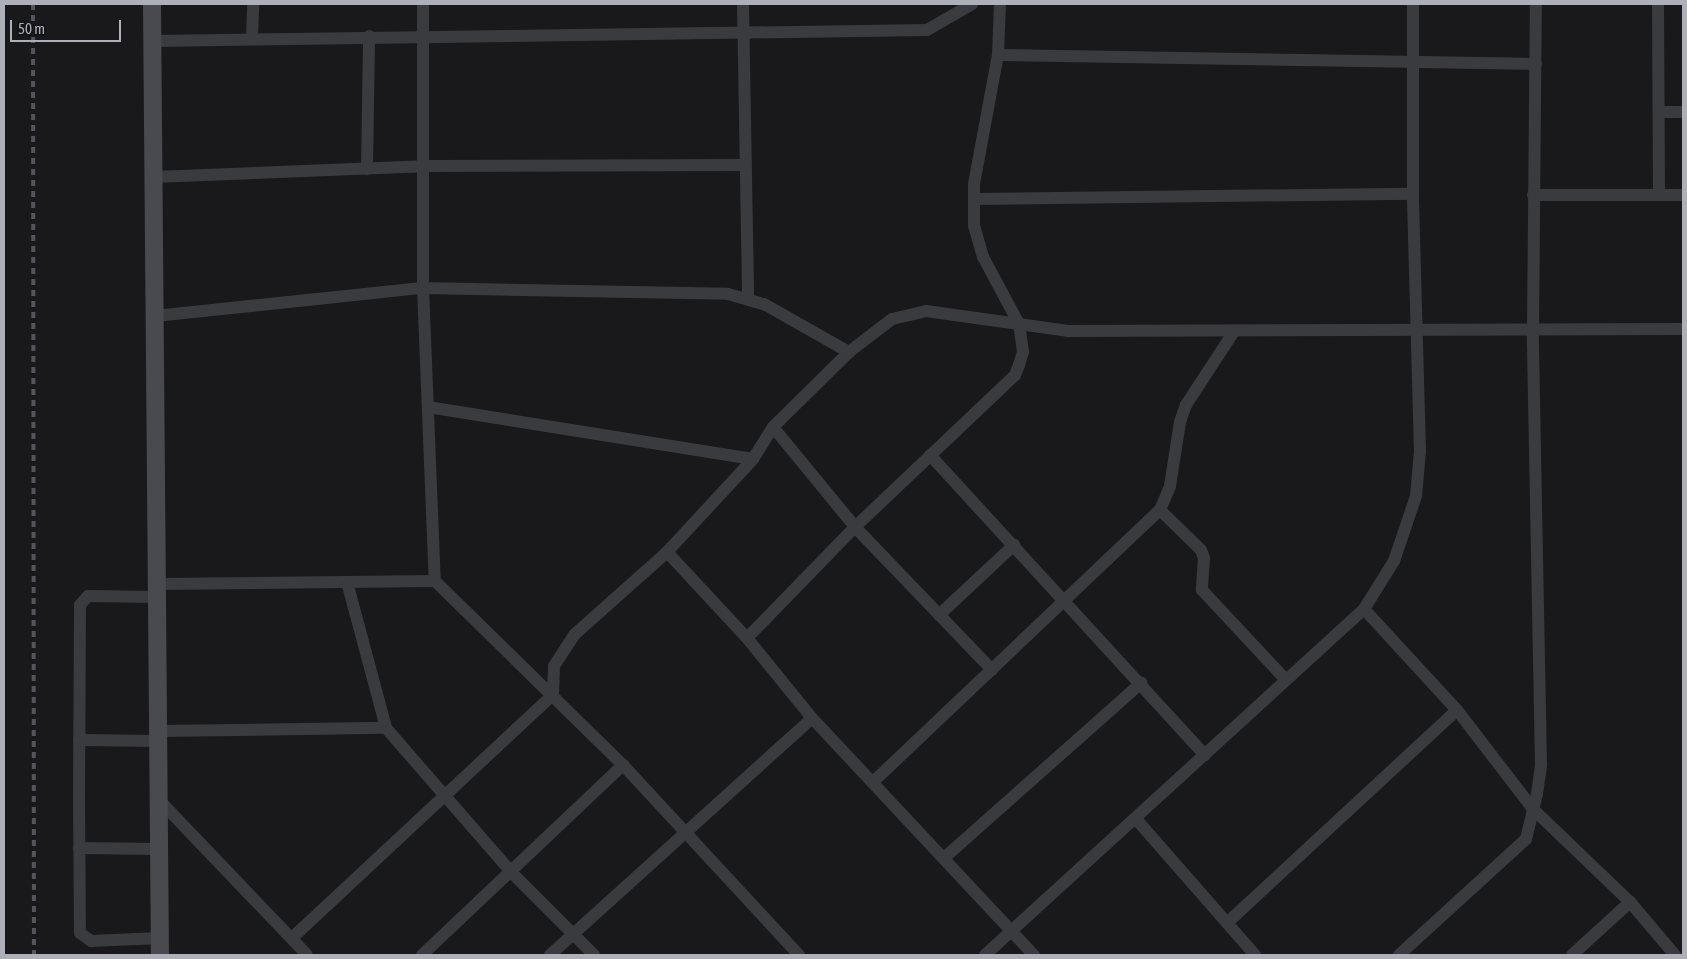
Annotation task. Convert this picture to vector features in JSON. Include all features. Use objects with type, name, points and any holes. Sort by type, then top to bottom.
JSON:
[{"type":"street","points":[[152,4],[154,41],[154,177],[158,591],[160,947],[91,941],[80,933],[80,605],[83,600],[88,596],[158,591],[347,582],[435,581]]},
{"type":"street","points":[[252,38],[253,4]]},
{"type":"street","points":[[423,4],[423,288],[435,581],[624,766],[799,955]]},
{"type":"street","points":[[743,4],[748,297]]},
{"type":"street","points":[[154,41],[424,35],[927,30],[972,4]]},
{"type":"street","points":[[747,638],[855,527],[1015,375],[1022,352],[1019,324],[982,257],[974,225],[976,169],[998,55],[1000,4]]},
{"type":"street","points":[[985,955],[1364,609],[1394,561],[1416,496],[1420,451],[1413,194],[1413,4]]},
{"type":"street","points":[[1398,955],[1526,838],[1534,809],[1541,764],[1533,330],[1536,4]]},
{"type":"street","points":[[1658,4],[1659,195]]},
{"type":"street","points":[[367,168],[369,36]]},
{"type":"street","points":[[998,55],[1414,64],[1536,64]]},
{"type":"street","points":[[1659,112],[1683,112]]},
{"type":"street","points":[[154,177],[423,166],[745,165]]},
{"type":"street","points":[[974,199],[1413,194]]},
{"type":"street","points":[[1533,195],[1683,195]]},
{"type":"street","points":[[155,316],[423,288],[728,294],[748,297],[850,352]]},
{"type":"street","points":[[292,938],[553,695],[554,666],[562,650],[575,634],[667,552],[753,459],[773,428],[850,352],[892,319],[907,313],[961,314],[1068,331],[1233,333],[1683,330]]},
{"type":"street","points":[[872,782],[1160,510],[1170,486],[1180,422],[1186,405],[1233,333]]},
{"type":"street","points":[[428,407],[753,459]]},
{"type":"street","points":[[773,428],[855,527],[992,670]]},
{"type":"street","points":[[930,455],[1066,600],[1205,755]]},
{"type":"street","points":[[1160,510],[1201,550],[1204,558],[1202,590],[1286,680]]},
{"type":"street","points":[[939,615],[1014,545]]},
{"type":"street","points":[[667,552],[747,638],[812,718],[1034,955]]},
{"type":"street","points":[[347,582],[386,728],[512,873],[594,955]]},
{"type":"street","points":[[1364,609],[1457,710],[1534,809],[1630,902],[1675,955]]},
{"type":"street","points":[[944,858],[1141,683]]},
{"type":"street","points":[[1227,923],[1457,710]]},
{"type":"street","points":[[550,955],[687,834],[812,718]]},
{"type":"street","points":[[79,740],[386,728]]},
{"type":"street","points":[[422,955],[512,873],[624,766]]},
{"type":"street","points":[[159,800],[307,955]]},
{"type":"street","points":[[1136,819],[1255,955]]},
{"type":"street","points":[[79,848],[159,849]]},
{"type":"street","points":[[1572,955],[1630,902]]},
{"type":"railway","points":[[33,4],[34,955]]}]
